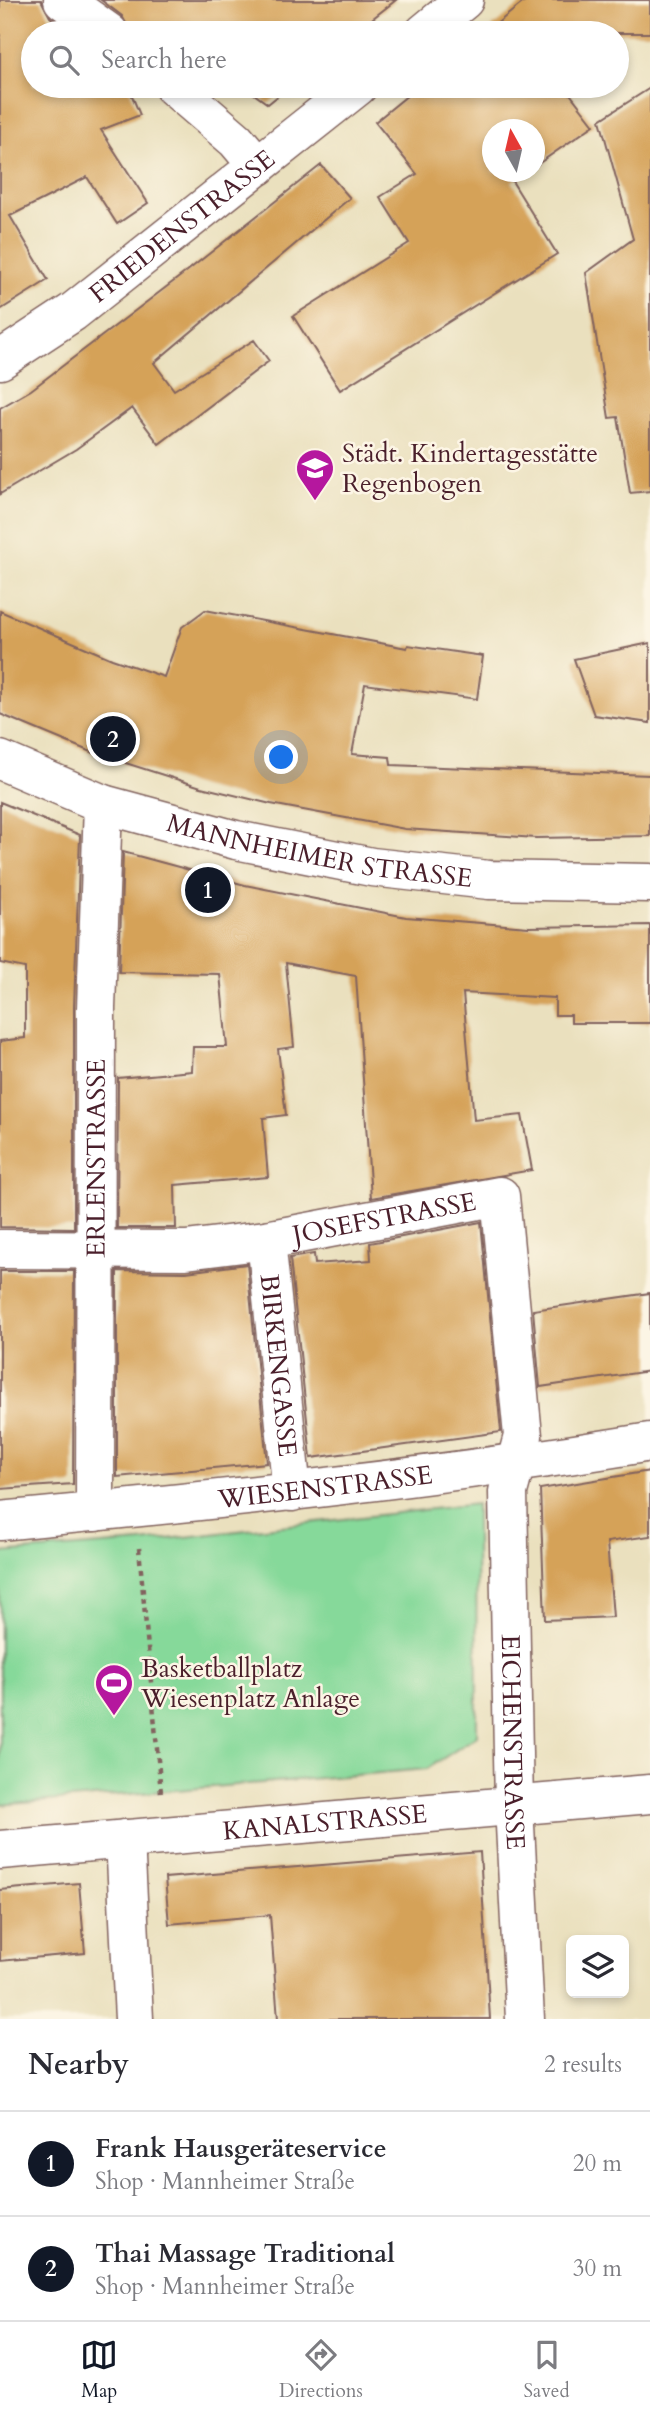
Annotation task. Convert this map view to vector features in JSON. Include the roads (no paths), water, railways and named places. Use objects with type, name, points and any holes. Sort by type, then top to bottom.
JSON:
[{"type":"street","points":[[63,0],[92,21]]},
{"type":"street","points":[[439,21],[464,0]]},
{"type":"street","points":[[187,98],[236,140],[258,166]]},
{"type":"street","name":"FRIEDENSTRASSE","points":[[0,360],[73,312],[343,98]]},
{"type":"street","name":"MANNHEIMER STRASSE","points":[[0,760],[103,804],[236,840],[372,867],[489,880],[650,883]]},
{"type":"street","name":"ERLENSTRASSE","points":[[95,1512],[96,1008],[103,804]]},
{"type":"street","name":"JOSEFSTRASSE","points":[[0,1249],[186,1250],[266,1241],[500,1196],[523,1436],[517,1464]]},
{"type":"street","name":"BIRKENGASSE","points":[[266,1241],[292,1492]]},
{"type":"street","name":"WIESENSTRASSE","points":[[0,1521],[292,1492],[517,1464],[650,1442]]},
{"type":"street","name":"EICHENSTRASSE","points":[[517,1464],[508,1492],[514,1806],[525,2019]]},
{"type":"street","name":"KANALSTRASSE","points":[[0,1850],[650,1794]]},
{"type":"street","points":[[125,1839],[134,2019]]},
{"type":"place","name":"Städt. Kindertagesstätte Regenbogen","points":[[315,502]]},
{"type":"place","name":"Thai Massage Traditional","points":[[113,739]]},
{"type":"place","name":"Frank Hausgeräteservice","points":[[208,890]]},
{"type":"place","name":"Basketballplatz Wiesenplatz Anlage","points":[[114,1717]]}]
